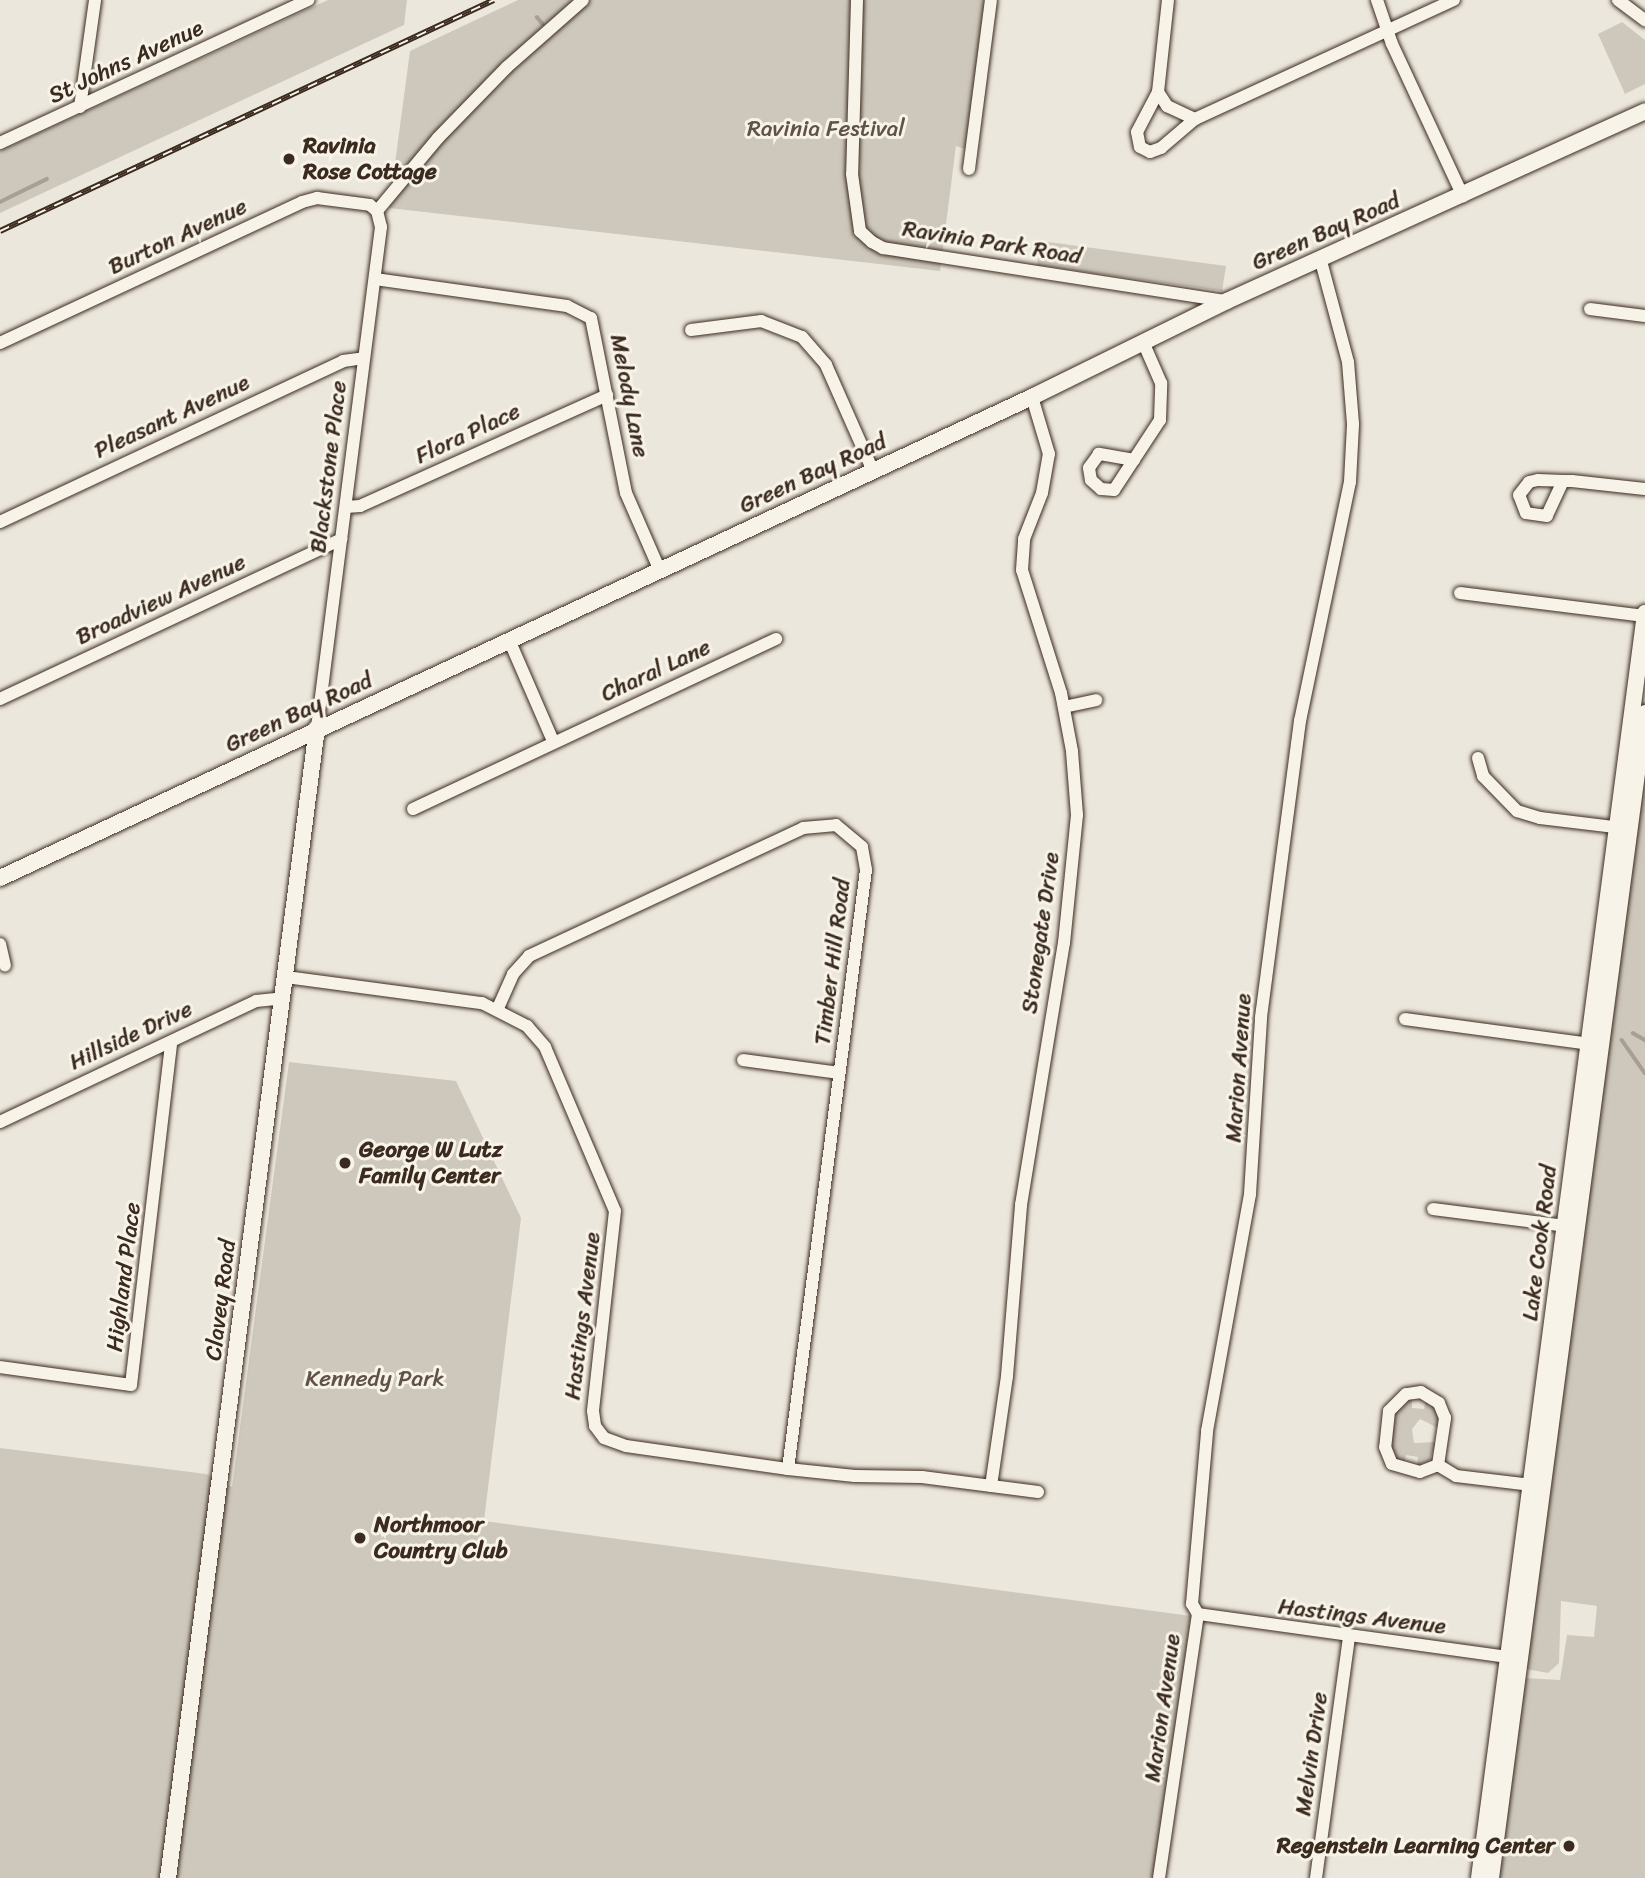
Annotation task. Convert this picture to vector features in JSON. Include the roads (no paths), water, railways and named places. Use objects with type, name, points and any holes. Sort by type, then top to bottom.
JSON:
[{"type":"main road","name":"Green Bay Road","points":[[0,878],[1032,397],[1227,301],[1321,261],[1645,111]]},
{"type":"main road","name":"Lake Cook Road","points":[[1479,1878],[1514,1658],[1624,828],[1645,615]]},
{"type":"main road","name":"Lake Cook Road","points":[[1624,828],[1645,713]]},
{"type":"main road","name":"Clavey Road","points":[[168,1878],[317,729]]},
{"type":"main road","name":"Lake Cook Road","points":[[1491,1878],[1531,1485],[1565,1226],[1594,1045]]},
{"type":"street","points":[[80,107],[95,0]]},
{"type":"street","points":[[377,211],[438,138],[507,67],[583,0]]},
{"type":"street","name":"Ravinia Park Road","points":[[858,0],[852,174],[860,231],[872,242],[883,248],[1227,301]]},
{"type":"street","points":[[969,169],[991,0]]},
{"type":"street","points":[[1168,0],[1158,92],[1137,132],[1140,147],[1150,152],[1161,148],[1195,119],[1454,0]]},
{"type":"street","points":[[1377,0],[1388,32],[1463,196]]},
{"type":"street","points":[[1618,0],[1645,20]]},
{"type":"street","name":"St Johns Avenue","points":[[0,144],[304,1]]},
{"type":"street","points":[[1158,92],[1167,106],[1195,119]]},
{"type":"street","name":"Burton Avenue","points":[[0,343],[302,202],[317,198],[369,205],[377,211]]},
{"type":"street","name":"Blackstone Place","points":[[317,729],[375,279],[381,227],[377,211]]},
{"type":"street","name":"Marion Avenue","points":[[1159,1878],[1198,1615],[1192,1604],[1207,1431],[1250,1194],[1261,1017],[1300,721],[1318,617],[1344,519],[1352,459],[1348,362],[1321,261]]},
{"type":"street","name":"Melody Lane","points":[[375,279],[580,310],[591,318],[597,334],[626,492],[660,571]]},
{"type":"street","points":[[1590,309],[1645,316]]},
{"type":"street","points":[[691,330],[761,321],[802,337],[825,365],[873,471]]},
{"type":"street","points":[[1134,460],[1155,433],[1164,407],[1161,383],[1144,344]]},
{"type":"street","name":"Pleasant Avenue","points":[[0,522],[332,366],[364,358]]},
{"type":"street","name":"Flora Place","points":[[345,507],[360,506],[607,394]]},
{"type":"street","name":"Stonegate Drive","points":[[991,1486],[1007,1376],[1031,1129],[1075,869],[1073,751],[1064,707],[1022,570],[1024,539],[1048,463],[1047,435],[1032,397]]},
{"type":"street","points":[[1563,481],[1645,489]]},
{"type":"street","name":"Broadview Avenue","points":[[0,699],[341,539]]},
{"type":"street","points":[[1460,593],[1645,615]]},
{"type":"street","name":"Charal Lane","points":[[413,809],[553,741],[776,639]]},
{"type":"street","points":[[510,642],[553,741]]},
{"type":"street","points":[[1064,707],[1096,700]]},
{"type":"street","points":[[1478,758],[1483,776],[1511,808],[1540,818],[1624,828]]},
{"type":"street","name":"Timber Hill Road","points":[[498,1008],[513,974],[529,956],[803,828],[828,823],[844,829],[862,847],[866,870],[789,1469]]},
{"type":"street","points":[[0,944],[5,965]]},
{"type":"street","name":"Hastings Avenue","points":[[286,977],[498,1008],[527,1026],[545,1047],[615,1211],[593,1410],[599,1433],[611,1443],[789,1469],[1038,1492]]},
{"type":"street","name":"Hillside Drive","points":[[0,1122],[256,1001],[283,998]]},
{"type":"street","points":[[1405,1019],[1594,1045]]},
{"type":"street","name":"Highland Place","points":[[0,1367],[131,1385],[171,1043]]},
{"type":"street","points":[[744,1060],[839,1073]]},
{"type":"street","points":[[1433,1209],[1565,1226]]},
{"type":"street","points":[[1438,1465],[1445,1418],[1439,1403],[1420,1392],[1406,1394],[1389,1411],[1387,1457],[1391,1464],[1409,1471],[1438,1465],[1455,1476],[1531,1485]]},
{"type":"street","name":"Hastings Avenue","points":[[1198,1615],[1514,1658]]},
{"type":"street","name":"Melvin Drive","points":[[1316,1878],[1349,1636]]},
{"type":"waterway","points":[[537,17],[543,24]]},
{"type":"waterway","points":[[0,202],[47,179]]},
{"type":"waterway","points":[[1633,1033],[1645,1040]]},
{"type":"waterway","points":[[1622,1040],[1645,1073]]},
{"type":"railway","points":[[0,231],[494,0]]},
{"type":"place","name":"Ravinia Rose Cottage","points":[[289,159]]},
{"type":"place","name":"George W Lutz Family Center","points":[[345,1163]]},
{"type":"place","name":"Northmoor Country Club","points":[[360,1538]]},
{"type":"place","name":"Regenstein Learning Center","points":[[1569,1846]]},
{"type":"park label","name":"Ravinia Festival","points":[[826,129]]},
{"type":"park label","name":"Kennedy Park","points":[[375,1379]]}]
